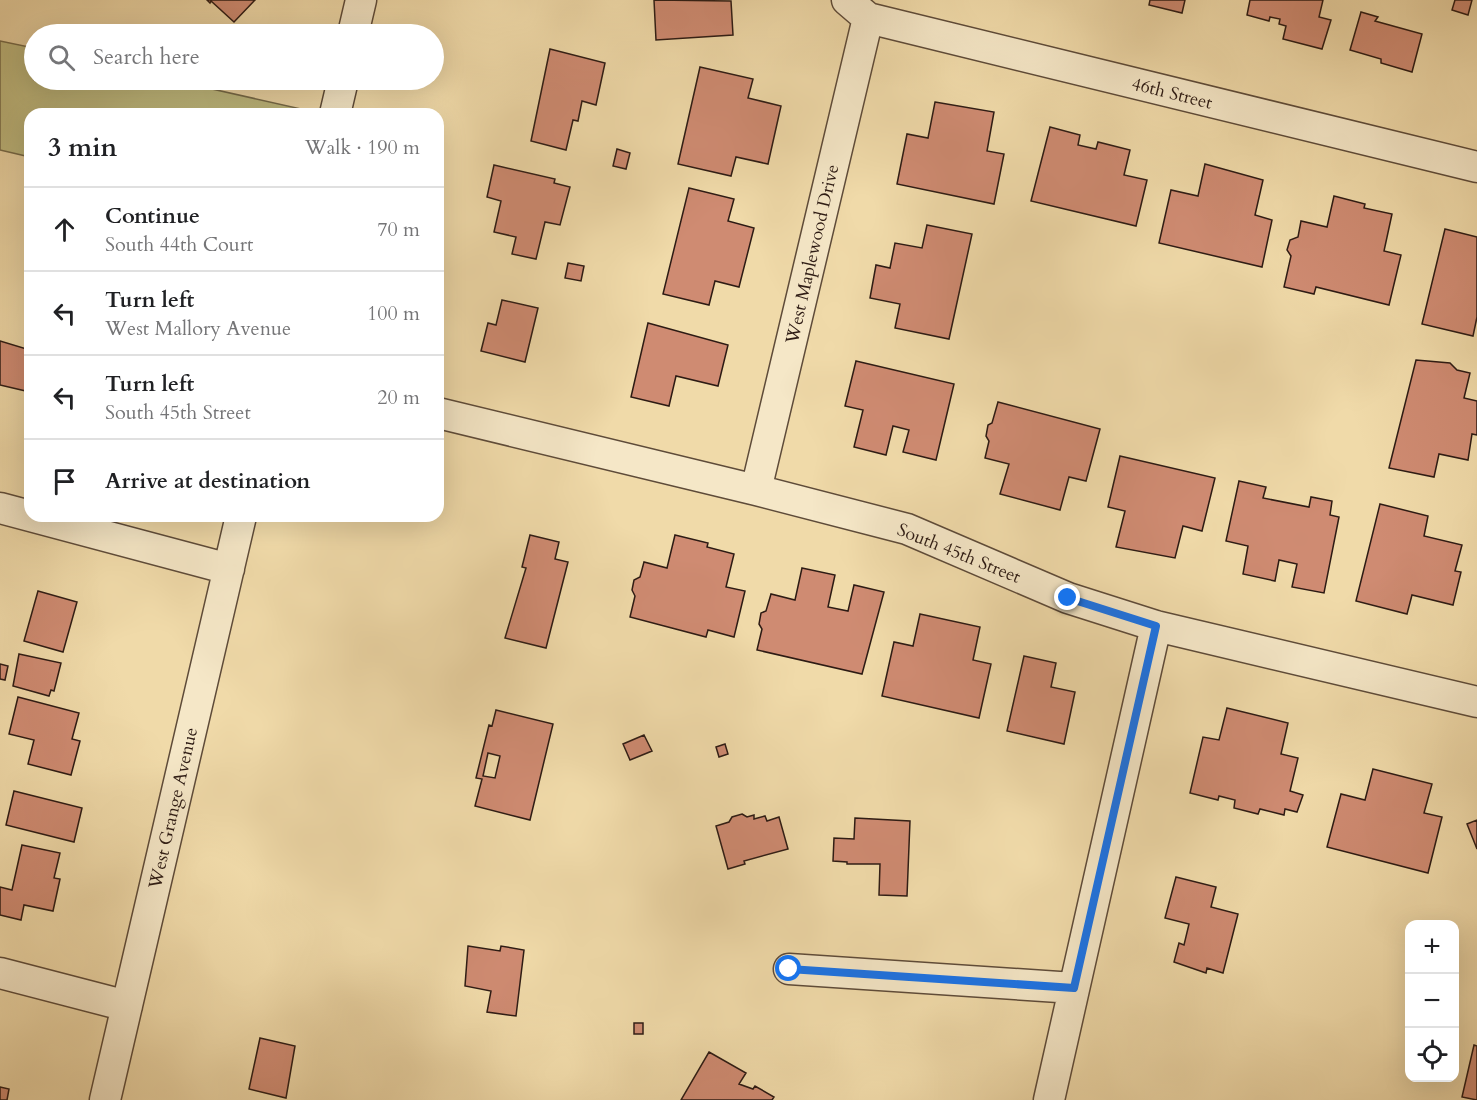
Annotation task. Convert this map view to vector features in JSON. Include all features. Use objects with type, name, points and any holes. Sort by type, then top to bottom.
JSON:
[{"type":"street","points":[[355,24],[361,0]]},
{"type":"street","name":"46th Street","points":[[857,9],[1477,168]]},
{"type":"street","name":"West Maplewood Drive","points":[[756,490],[857,9]]},
{"type":"street","points":[[336,108],[341,90]]},
{"type":"street","name":"South 45th Street","points":[[444,414],[907,529],[1068,598],[1156,626],[1477,702]]},
{"type":"street","points":[[0,508],[24,514]]},
{"type":"street","points":[[53,522],[229,569]]},
{"type":"street","name":"West Grange Avenue","points":[[105,1100],[240,522]]},
{"type":"street","points":[[1049,1100],[1156,626]]},
{"type":"street","points":[[789,969],[1074,988]]},
{"type":"street","points":[[0,973],[127,1006]]},
{"type":"shaded area","points":[[0,41],[24,46],[24,90],[217,90],[297,108],[24,108],[24,156],[0,150]]},
{"type":"building","points":[[207,0],[255,0],[234,22]]},
{"type":"building","points":[[654,0],[731,1],[733,35],[656,40]]},
{"type":"building","points":[[1150,0],[1185,0],[1182,13],[1149,5]]},
{"type":"building","points":[[1250,0],[1323,0],[1319,17],[1331,20],[1322,49],[1283,39],[1286,26],[1279,24],[1280,19],[1270,17],[1269,21],[1247,15]]},
{"type":"building","points":[[1455,0],[1472,0],[1468,15],[1452,10]]},
{"type":"building","points":[[1361,12],[1378,17],[1375,21],[1422,34],[1412,72],[1381,63],[1381,59],[1350,50]]},
{"type":"building","points":[[550,49],[605,63],[596,105],[582,101],[578,121],[573,120],[566,150],[531,141]]},
{"type":"building","points":[[700,67],[753,79],[748,98],[781,106],[768,164],[736,157],[731,176],[678,164]]},
{"type":"building","points":[[935,102],[994,112],[987,151],[1004,154],[994,204],[897,184],[907,134],[928,138]]},
{"type":"building","points":[[1050,127],[1080,135],[1078,145],[1096,149],[1098,142],[1130,150],[1124,175],[1147,180],[1136,226],[1031,201]]},
{"type":"building","points":[[617,149],[630,153],[626,169],[613,166]]},
{"type":"building","points":[[1205,164],[1263,180],[1255,215],[1272,220],[1262,267],[1159,243],[1171,190],[1198,196]]},
{"type":"building","points":[[494,165],[555,179],[554,183],[570,187],[560,225],[545,222],[536,259],[512,254],[516,237],[494,232],[501,201],[487,197]]},
{"type":"building","points":[[689,188],[734,199],[728,221],[754,228],[739,287],[715,281],[709,305],[663,294]]},
{"type":"building","points":[[1334,196],[1365,204],[1364,208],[1392,214],[1384,251],[1401,255],[1389,305],[1316,287],[1314,294],[1284,287],[1291,256],[1287,250],[1290,240],[1298,237],[1301,221],[1327,227]]},
{"type":"building","points":[[927,225],[972,234],[949,339],[895,328],[900,304],[870,298],[876,265],[890,268],[895,243],[922,248]]},
{"type":"building","points":[[1445,229],[1477,237],[1477,317],[1473,336],[1422,324]]},
{"type":"building","points":[[568,263],[584,266],[581,281],[565,278]]},
{"type":"building","points":[[502,300],[538,308],[525,362],[481,351],[488,323],[496,325]]},
{"type":"building","points":[[648,323],[728,345],[718,386],[676,376],[669,406],[631,397]]},
{"type":"building","points":[[0,341],[24,348],[24,391],[0,385]]},
{"type":"building","points":[[1416,360],[1450,363],[1457,370],[1470,373],[1464,398],[1477,401],[1477,435],[1472,434],[1468,460],[1439,454],[1434,477],[1389,468]]},
{"type":"building","points":[[856,361],[954,384],[936,460],[903,452],[909,430],[893,426],[886,455],[854,447],[863,410],[845,406]]},
{"type":"building","points":[[998,402],[1100,429],[1086,481],[1069,477],[1060,510],[1000,494],[1009,464],[985,458],[989,441],[986,436],[988,425],[992,423]]},
{"type":"building","points":[[1120,456],[1215,478],[1202,531],[1183,526],[1175,558],[1116,547],[1125,511],[1108,507]]},
{"type":"building","points":[[1239,481],[1266,487],[1263,498],[1309,507],[1311,497],[1332,501],[1330,515],[1339,517],[1324,593],[1292,587],[1297,564],[1279,560],[1275,581],[1243,574],[1248,546],[1226,541]]},
{"type":"building","points":[[1380,504],[1428,516],[1424,536],[1462,545],[1455,571],[1461,572],[1453,605],[1412,595],[1407,614],[1356,601]]},
{"type":"building","points":[[530,535],[559,542],[555,559],[568,562],[546,648],[505,638],[526,568],[522,567]]},
{"type":"building","points":[[675,535],[708,543],[707,547],[734,554],[726,587],[745,591],[734,637],[708,630],[706,637],[630,617],[635,596],[632,590],[634,580],[640,577],[644,562],[667,568]]},
{"type":"building","points":[[802,568],[835,575],[828,607],[848,611],[854,585],[884,592],[862,674],[757,650],[762,629],[759,624],[761,613],[766,611],[771,594],[795,600]]},
{"type":"building","points":[[38,591],[77,602],[63,652],[24,641]]},
{"type":"building","points":[[920,614],[980,627],[973,660],[991,664],[979,718],[882,696],[894,642],[913,646]]},
{"type":"building","points":[[19,654],[61,663],[54,691],[51,690],[49,696],[13,686]]},
{"type":"building","points":[[1024,656],[1056,663],[1051,687],[1075,692],[1064,744],[1007,731]]},
{"type":"building","points":[[0,664],[8,666],[5,680],[0,679]]},
{"type":"building","points":[[18,697],[79,713],[72,739],[80,741],[71,775],[28,764],[34,740],[9,734]]},
{"type":"building","points":[[1227,708],[1288,723],[1281,754],[1298,758],[1290,791],[1303,795],[1297,812],[1285,809],[1284,815],[1260,809],[1258,814],[1234,808],[1235,800],[1219,796],[1218,800],[1190,793],[1203,737],[1219,740]]},
{"type":"building","points":[[496,710],[553,724],[530,820],[475,806],[482,779],[476,778],[489,725],[492,726]],"holes":[[[488,753],[500,756],[495,778],[483,776]]]},
{"type":"building","points":[[644,735],[652,751],[630,760],[623,744]]},
{"type":"building","points":[[725,744],[728,754],[719,757],[716,747]]},
{"type":"building","points":[[1373,769],[1432,784],[1424,813],[1442,817],[1428,873],[1327,847],[1341,794],[1365,800]]},
{"type":"building","points":[[14,791],[82,808],[74,842],[6,825]]},
{"type":"building","points":[[742,814],[747,817],[754,815],[754,819],[765,816],[767,821],[779,817],[788,849],[744,861],[745,864],[728,869],[716,826],[729,822],[732,817]]},
{"type":"building","points":[[855,818],[910,821],[907,896],[879,895],[880,864],[847,864],[847,862],[833,861],[834,838],[854,839]]},
{"type":"building","points":[[1477,820],[1477,849],[1467,824]]},
{"type":"building","points":[[22,845],[60,853],[54,878],[60,879],[53,911],[24,905],[21,920],[0,915],[0,887],[12,890]]},
{"type":"building","points":[[1176,877],[1216,887],[1211,907],[1238,914],[1223,973],[1207,968],[1206,973],[1174,962],[1179,943],[1184,945],[1189,924],[1165,918]]},
{"type":"building","points":[[468,946],[500,951],[501,946],[524,950],[516,1016],[487,1012],[491,991],[465,986]]},
{"type":"building","points":[[634,1023],[643,1023],[643,1034],[634,1034]]},
{"type":"building","points":[[260,1038],[295,1046],[286,1098],[249,1089]]},
{"type":"building","points":[[1474,1045],[1477,1046],[1477,1100],[1462,1097]]},
{"type":"building","points":[[709,1052],[746,1073],[739,1084],[753,1089],[755,1086],[774,1097],[772,1100],[681,1100]]},
{"type":"building","points":[[0,1087],[9,1089],[7,1100],[0,1100]]},
{"type":"route","points":[[789,969],[1074,988],[1156,626],[1068,598]]}]
